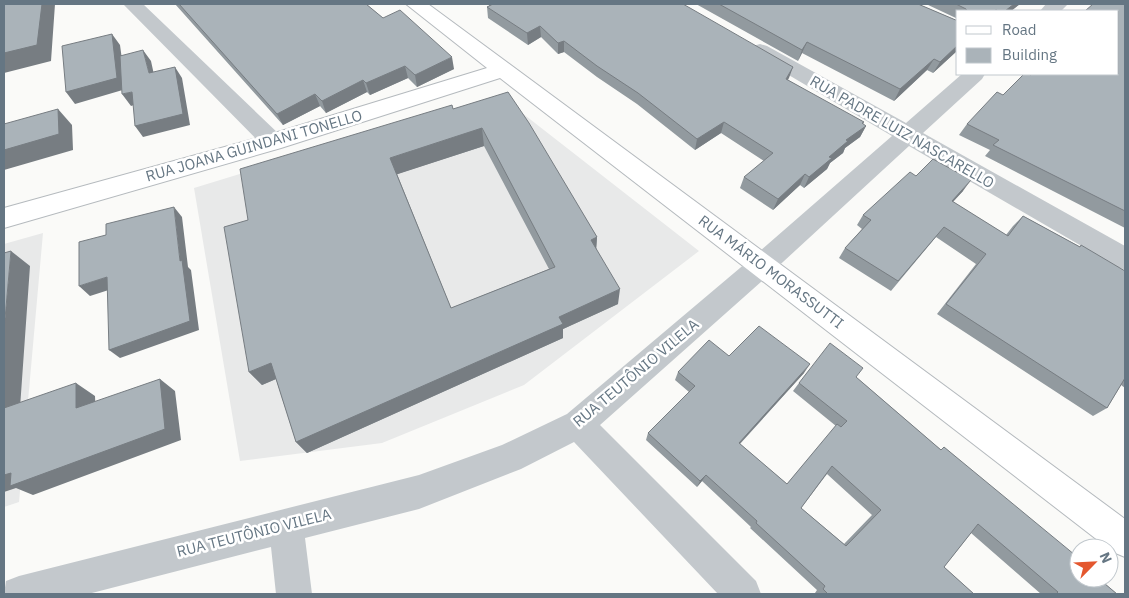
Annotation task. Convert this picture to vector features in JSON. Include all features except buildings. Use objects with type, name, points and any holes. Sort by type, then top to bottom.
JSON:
[{"type":"main road","name":"RUA MÁRIO MORASSUTTI","points":[[416,4],[1125,540]]},
{"type":"main road","name":"RUA JOANA GUINDANI TONELLO","points":[[4,218],[272,142],[503,70]]},
{"type":"street","points":[[132,4],[272,142]]},
{"type":"street","name":"RUA PADRE LUIZ NASCARELLO","points":[[738,38],[1125,259]]},
{"type":"street","name":"RUA TEUTÔNIO VILELA","points":[[19,594],[419,492],[510,458],[578,424],[762,265],[974,75]]},
{"type":"street","points":[[578,424],[743,594]]},
{"type":"street","points":[[286,525],[294,594]]},
{"type":"shaded area","points":[[499,95],[699,251],[524,385],[382,443],[240,461],[194,188]]},
{"type":"shaded area","points":[[43,233],[19,502],[4,507],[4,244]]}]
